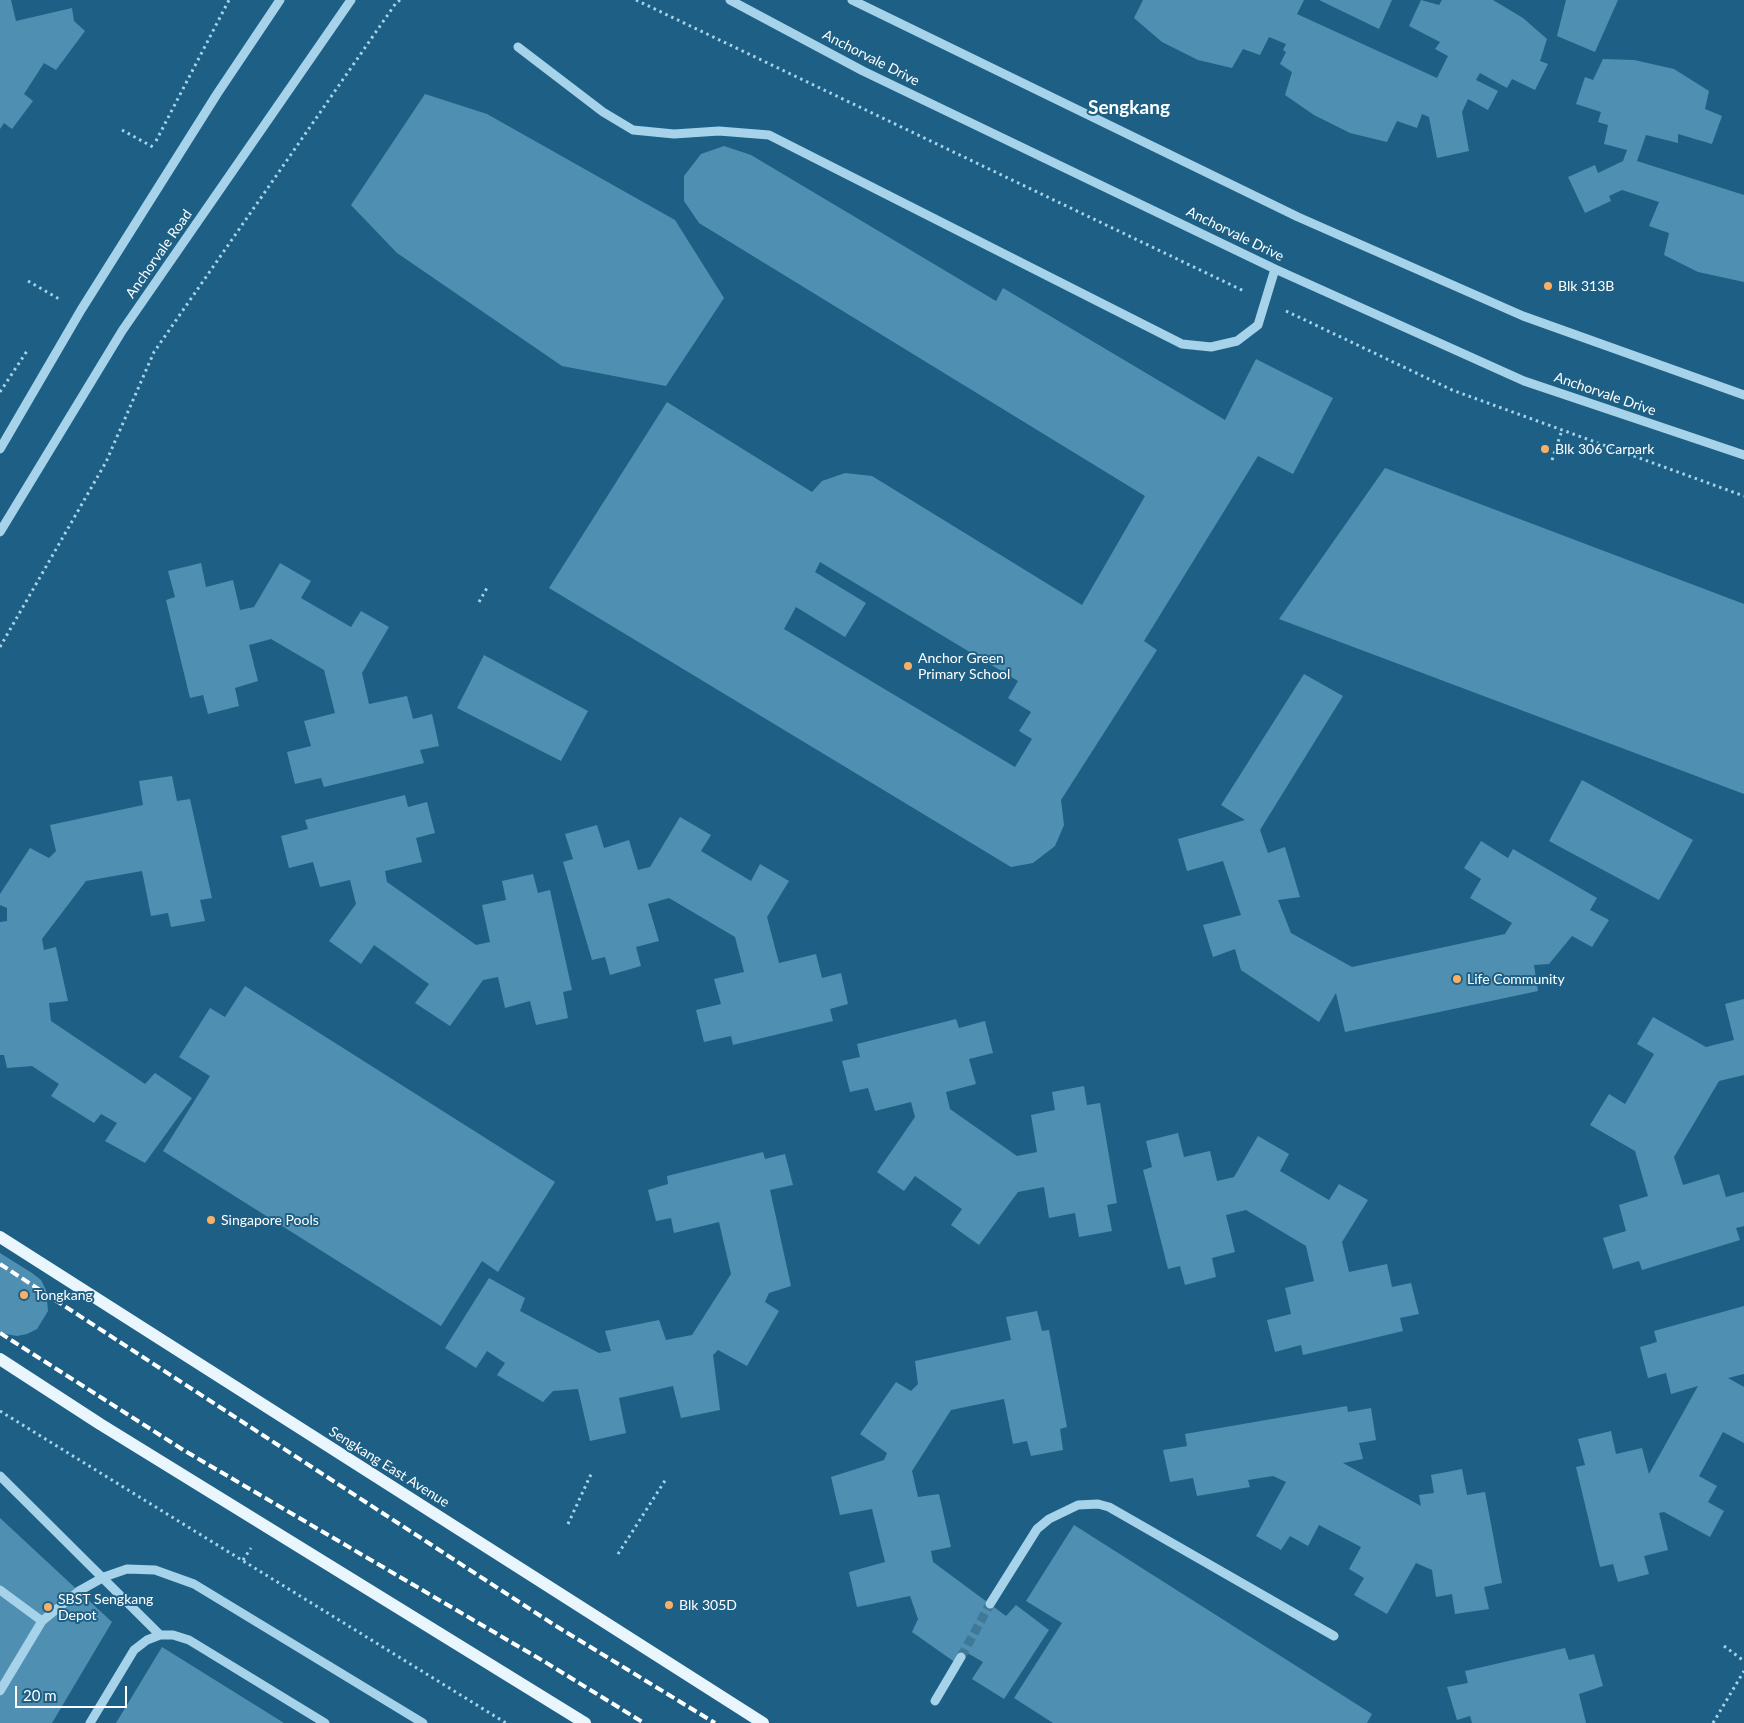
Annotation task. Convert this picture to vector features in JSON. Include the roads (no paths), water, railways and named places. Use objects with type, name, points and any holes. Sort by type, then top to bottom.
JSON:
[{"type":"main road","name":"Sengkang East Avenue","points":[[0,1237],[763,1723]]},
{"type":"main road","points":[[0,1359],[100,1424],[585,1723]]},
{"type":"street","points":[[0,449],[81,310],[217,94],[280,0]]},
{"type":"street","name":"Anchorvale Road","points":[[0,532],[122,331],[352,0]]},
{"type":"street","name":"Anchorvale Drive","points":[[730,0],[863,71],[1275,269],[1524,381],[1744,455]]},
{"type":"street","points":[[852,0],[1298,217],[1524,316],[1744,395]]},
{"type":"street","points":[[518,47],[603,112],[633,130],[674,134],[719,131],[769,135],[1182,344],[1211,347],[1237,341],[1258,325],[1275,269]]},
{"type":"street","points":[[0,1476],[160,1635]]},
{"type":"street","points":[[990,1604],[1038,1530],[1049,1519],[1078,1505],[1098,1504],[1109,1506],[1334,1636]]},
{"type":"street","points":[[0,1691],[42,1621],[79,1592],[104,1577],[127,1568],[155,1570],[194,1584],[423,1723]]},
{"type":"street","points":[[0,1590],[42,1621]]},
{"type":"street","points":[[90,1723],[134,1650],[147,1640],[160,1635],[173,1635],[189,1640],[324,1723]]},
{"type":"street","points":[[935,1701],[961,1657]]},
{"type":"tunnel","points":[[961,1657],[990,1604]]},
{"type":"railway","points":[[0,1264],[556,1626],[715,1723]]},
{"type":"railway","points":[[0,1333],[185,1451],[545,1662],[644,1723]]},
{"type":"place","name":"Blk 313B","points":[[1548,286]]},
{"type":"place","name":"Blk 306 Carpark","points":[[1545,449]]},
{"type":"place","name":"Anchor Green Primary School","points":[[908,666]]},
{"type":"place","name":"Life Community","points":[[1457,979]]},
{"type":"place","name":"Singapore Pools","points":[[211,1220]]},
{"type":"place","name":"Tongkang","points":[[24,1295]]},
{"type":"place","name":"Blk 305D","points":[[669,1605]]},
{"type":"place","name":"SBST Sengkang Depot","points":[[48,1607]]},
{"type":"district","name":"Sengkang","points":[[1129,108]]}]
